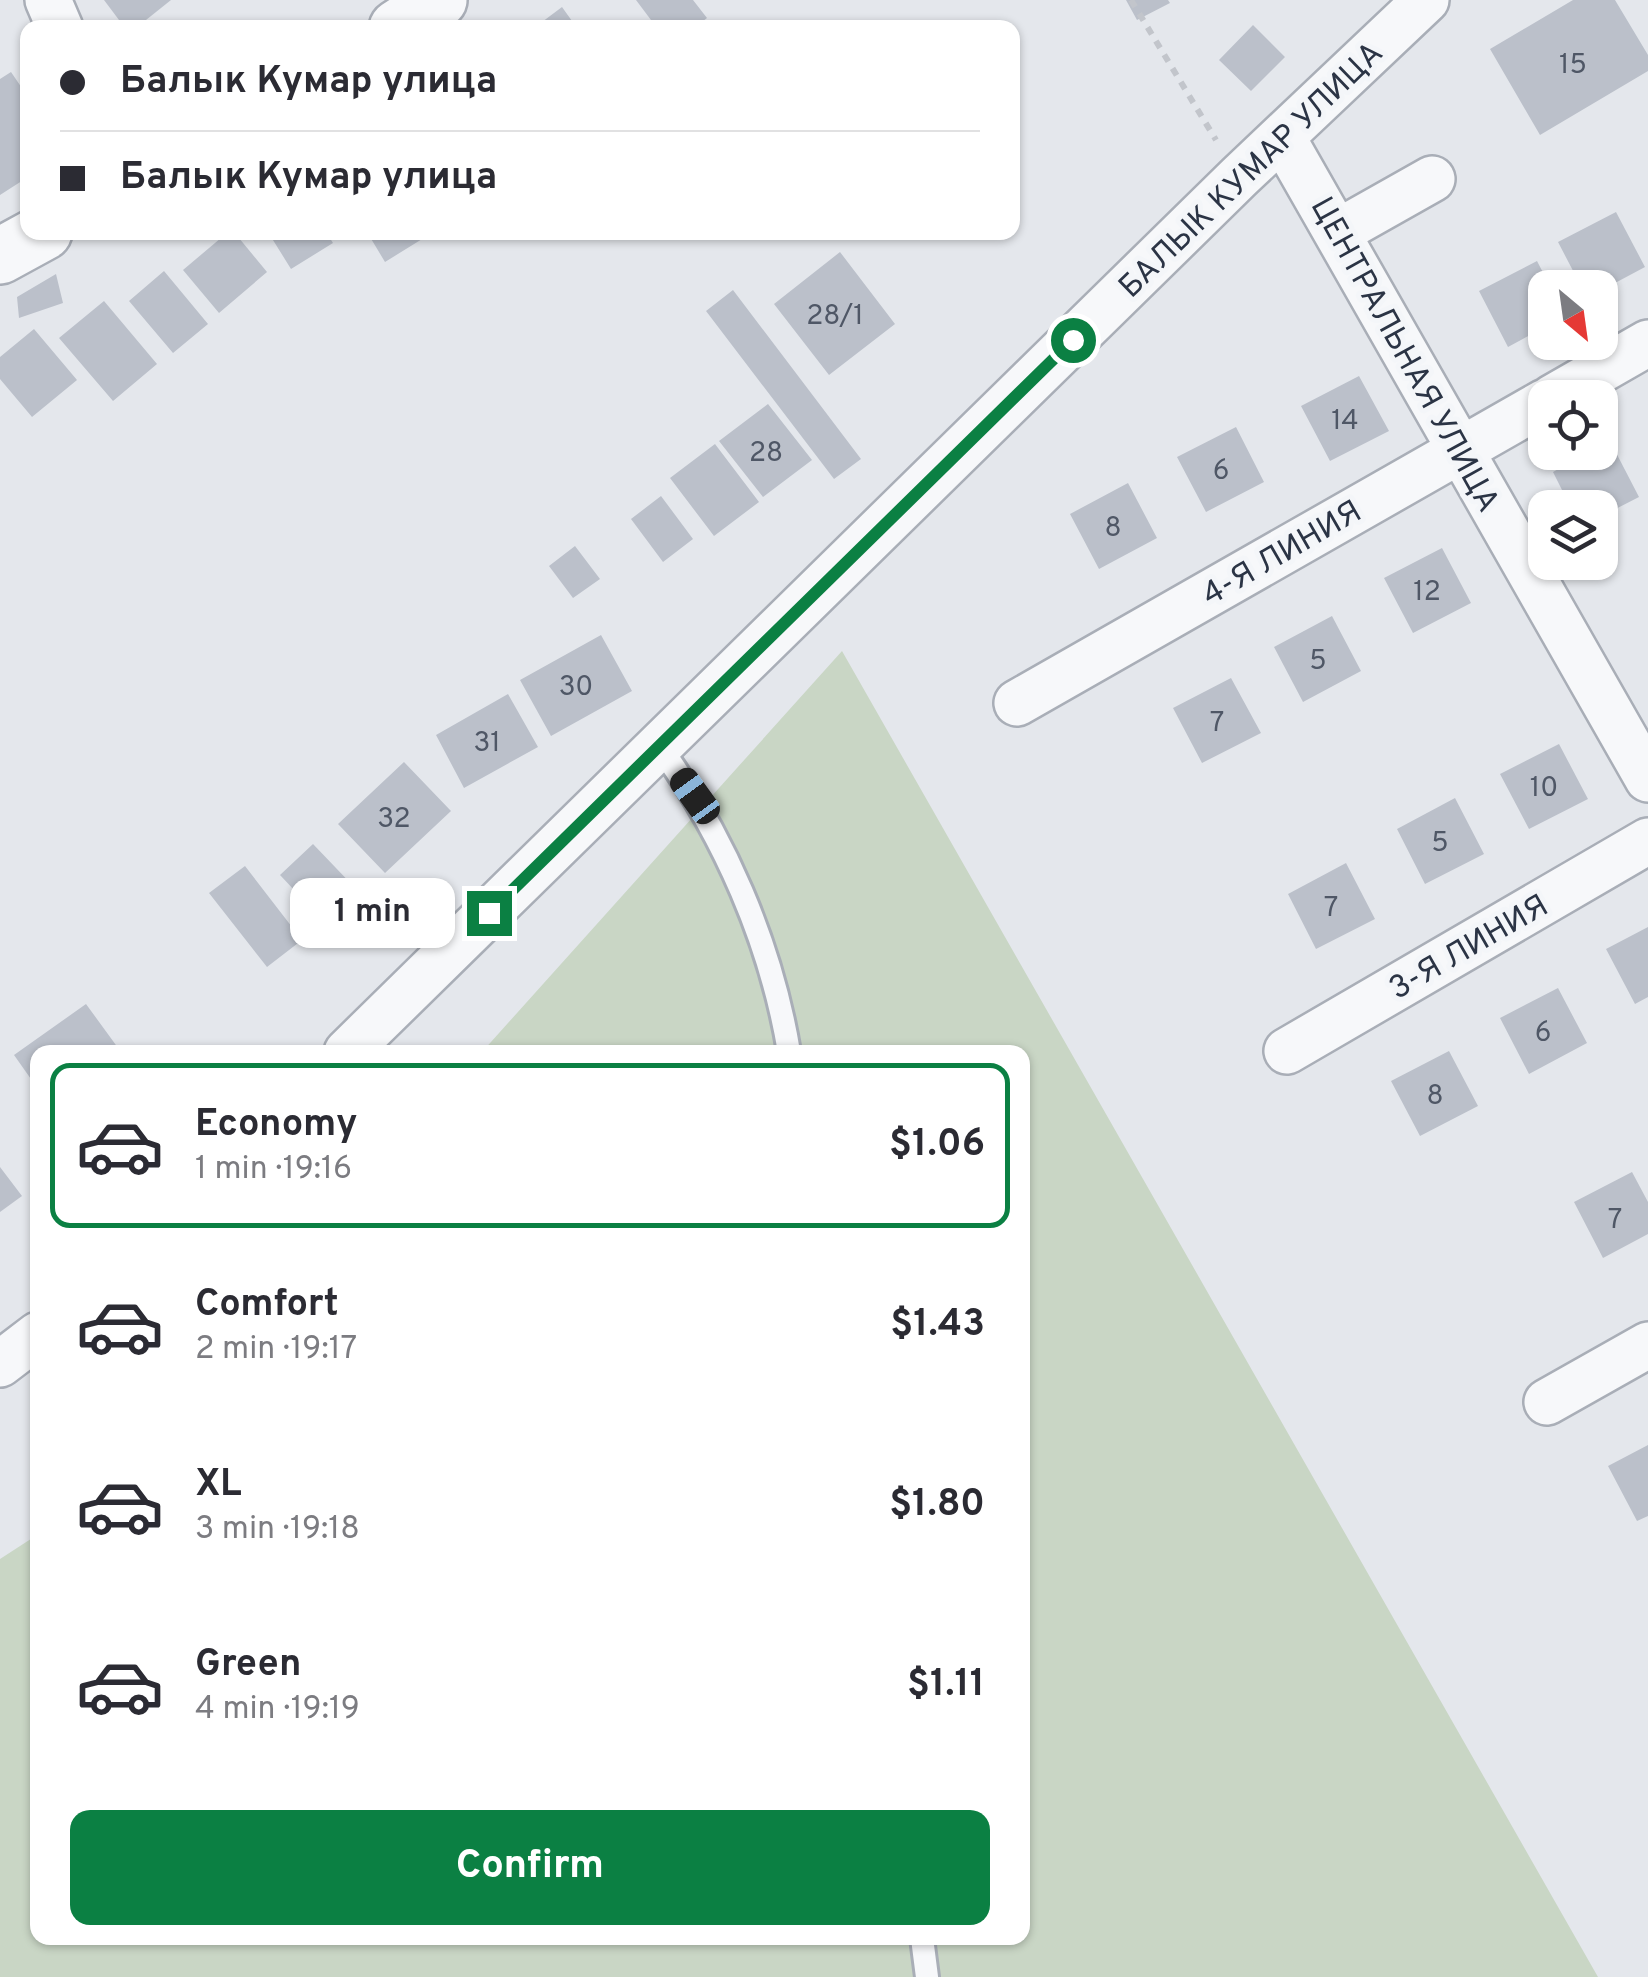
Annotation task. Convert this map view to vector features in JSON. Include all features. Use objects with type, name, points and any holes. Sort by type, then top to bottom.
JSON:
[{"type":"street","points":[[409,20],[439,0]]},
{"type":"street","name":"БАЛЫК КУМАР УЛИЦА","points":[[354,1045],[1239,177],[1426,0]]},
{"type":"street","name":"ЦЕНТРАЛЬНАЯ УЛИЦА","points":[[1282,137],[1648,779]]},
{"type":"street","points":[[1338,232],[1432,179]]},
{"type":"street","points":[[0,256],[29,240]]},
{"type":"street","points":[[1583,380],[1648,343]]},
{"type":"street","name":"4-Я ЛИНИЯ","points":[[1017,703],[1528,411]]},
{"type":"street","name":"3-Я ЛИНИЯ","points":[[1288,1051],[1648,841]]},
{"type":"street","points":[[0,1364],[30,1341]]},
{"type":"street","points":[[1547,1402],[1648,1345]]},
{"type":"lane","points":[[659,746],[695,796],[727,858],[753,922],[787,1045]]},
{"type":"lane","points":[[923,1945],[927,1977]]},
{"type":"path","points":[[1131,0],[1239,177]]},
{"type":"green space","points":[[842,651],[1598,1977],[0,1977],[0,1559],[30,1540],[30,1945],[1030,1945],[1030,1045],[488,1045]]},
{"type":"building","points":[[104,0],[171,0],[146,20],[119,20]]},
{"type":"building","points":[[636,0],[693,0],[707,18],[704,20],[651,20]]},
{"type":"building","points":[[1126,0],[1168,0],[1170,3],[1137,20]]},
{"type":"building","points":[[1573,0],[1615,0],[1648,55],[1648,71],[1540,135],[1490,49]]},
{"type":"building","points":[[562,7],[571,20],[545,20]]},
{"type":"building","points":[[1253,25],[1285,57],[1251,91],[1219,60]]},
{"type":"building","points":[[11,72],[20,85],[20,182],[0,195],[0,79]]},
{"type":"building","points":[[1616,212],[1645,267],[1618,281],[1618,270],[1573,270],[1558,242]]},
{"type":"building","points":[[219,240],[241,240],[267,272],[219,313],[183,270]]},
{"type":"building","points":[[273,240],[331,240],[333,243],[291,269]]},
{"type":"building","points":[[372,240],[421,240],[385,262]]},
{"type":"building","points":[[840,252],[895,324],[829,375],[774,304]]},
{"type":"building","points":[[1537,261],[1542,270],[1528,270],[1528,336],[1508,347],[1479,291]]},
{"type":"building","points":[[164,271],[208,324],[173,353],[129,301]]},
{"type":"building","points":[[56,274],[63,303],[19,318],[17,297]]},
{"type":"building","points":[[733,290],[861,459],[834,479],[706,311]]},
{"type":"building","points":[[104,301],[157,364],[113,401],[59,338]]},
{"type":"building","points":[[34,329],[77,380],[32,417],[0,379],[0,357]]},
{"type":"building","points":[[1359,376],[1389,431],[1330,461],[1301,406]]},
{"type":"building","points":[[768,404],[812,460],[763,497],[719,441]]},
{"type":"building","points":[[1236,427],[1264,482],[1206,512],[1177,457]]},
{"type":"building","points":[[715,444],[759,502],[714,536],[670,478]]},
{"type":"building","points":[[1618,456],[1639,497],[1618,508],[1618,490],[1562,490],[1553,472],[1618,470]]},
{"type":"building","points":[[1128,483],[1157,538],[1099,569],[1070,514]]},
{"type":"building","points":[[661,496],[693,539],[663,562],[631,519]]},
{"type":"building","points":[[575,546],[600,579],[573,598],[549,566]]},
{"type":"building","points":[[1442,548],[1471,603],[1413,633],[1384,578]]},
{"type":"building","points":[[1332,616],[1361,671],[1303,702],[1274,647]]},
{"type":"building","points":[[601,635],[632,691],[551,736],[520,680]]},
{"type":"building","points":[[1231,678],[1261,733],[1202,763],[1173,708]]},
{"type":"building","points":[[508,694],[538,747],[464,788],[436,735]]},
{"type":"building","points":[[1559,744],[1588,799],[1529,829],[1500,774]]},
{"type":"building","points":[[404,762],[451,811],[385,873],[338,824]]},
{"type":"building","points":[[1455,798],[1484,854],[1425,884],[1397,829]]},
{"type":"building","points":[[313,844],[358,891],[325,923],[280,875]]},
{"type":"building","points":[[1346,863],[1375,919],[1316,949],[1288,894]]},
{"type":"building","points":[[245,866],[302,940],[267,967],[209,893]]},
{"type":"building","points":[[1648,927],[1648,997],[1635,1004],[1606,949]]},
{"type":"building","points":[[1558,988],[1587,1043],[1529,1074],[1500,1018]]},
{"type":"building","points":[[86,1004],[116,1045],[30,1045],[30,1078],[14,1055]]},
{"type":"building","points":[[1449,1051],[1478,1106],[1420,1136],[1391,1081]]},
{"type":"building","points":[[0,1167],[22,1196],[0,1212]]},
{"type":"building","points":[[1632,1172],[1648,1202],[1648,1234],[1603,1258],[1574,1202]]},
{"type":"building","points":[[1648,1445],[1648,1516],[1637,1521],[1608,1466]]},
{"type":"route","points":[[489,913],[1073,340]]}]
